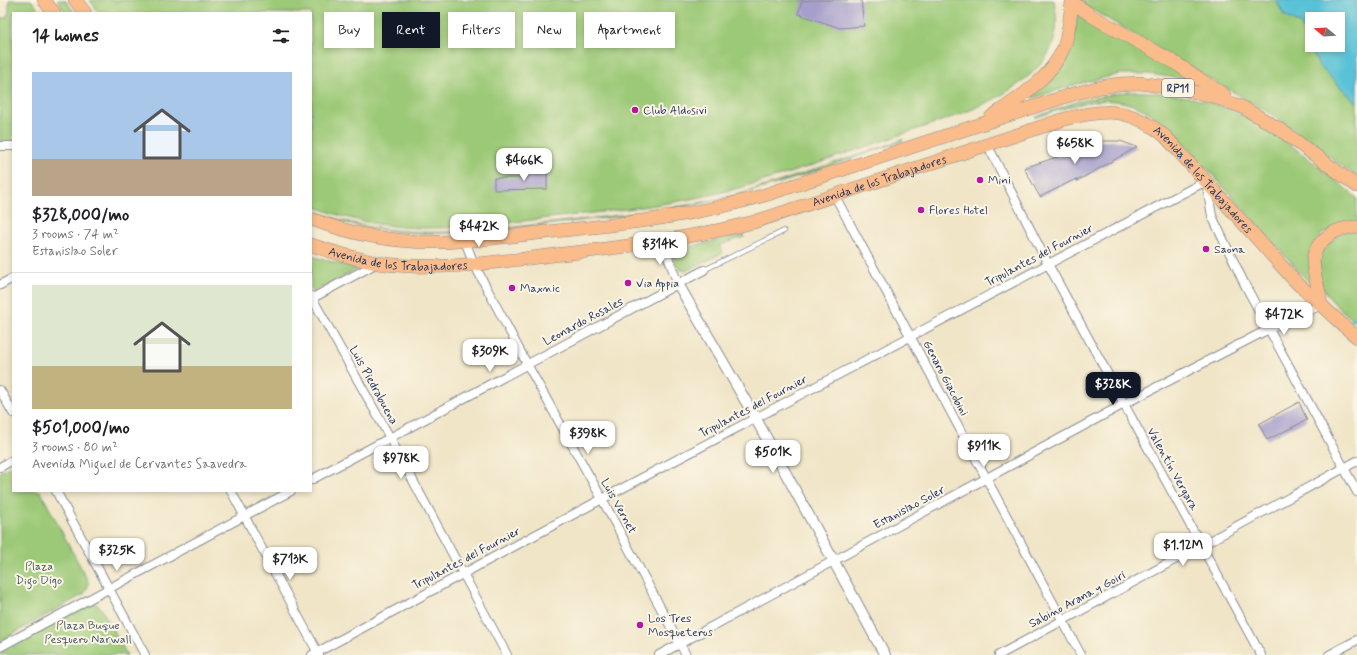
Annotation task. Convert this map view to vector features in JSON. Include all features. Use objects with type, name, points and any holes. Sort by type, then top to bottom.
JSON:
[{"type":"main road","points":[[44,0],[53,12]]},
{"type":"main road","points":[[76,0],[84,12]]},
{"type":"main road","points":[[1072,1],[1092,16],[1172,61],[1242,107]]},
{"type":"main road","points":[[978,126],[1027,91],[1050,69],[1058,59],[1064,48],[1070,22],[1072,1]]},
{"type":"main road","name":"Avenida de los Trabajadores","points":[[312,219],[347,231],[369,236],[395,240],[440,242],[465,241],[683,215],[738,203],[1073,94],[1101,88],[1140,83],[1182,89],[1212,96],[1242,107],[1297,141],[1357,186]]},
{"type":"main road","name":"Avenida de los Trabajadores","points":[[312,245],[378,263],[425,265],[474,264],[662,241],[734,228],[1083,114],[1110,112],[1123,113],[1144,122],[1174,145],[1296,282],[1357,337]]},
{"type":"main road","points":[[1321,305],[1313,266],[1313,260],[1317,248],[1332,233],[1346,228],[1357,227]]},
{"type":"street","points":[[0,146],[12,146]]},
{"type":"street","name":"Valentín Vergara","points":[[988,146],[1048,264],[1261,655]]},
{"type":"street","name":"Tripulantes del Fournier","points":[[316,654],[602,499],[1206,181]]},
{"type":"street","points":[[1206,181],[1212,216],[1244,283],[1357,492]]},
{"type":"street","name":"Genaro Giacobini","points":[[835,196],[1081,655]]},
{"type":"street","name":"Luis Vernet","points":[[465,241],[474,264],[527,364],[686,655]]},
{"type":"street","points":[[662,241],[678,284],[756,418],[885,655]]},
{"type":"street","points":[[312,297],[378,263]]},
{"type":"street","name":"Leonardo Rosales","points":[[312,479],[704,270]]},
{"type":"street","points":[[0,285],[12,279]]},
{"type":"street","name":"Luis Piedrabuena","points":[[312,300],[390,438],[507,655]]},
{"type":"street","name":"Estanislao Soler","points":[[658,655],[1124,404],[1269,329],[1321,305]]},
{"type":"street","points":[[0,390],[12,411]]},
{"type":"street","points":[[0,467],[12,461]]},
{"type":"street","name":"Sabino Arana y Goiri","points":[[999,655],[1357,461]]},
{"type":"street","points":[[57,492],[145,655]]},
{"type":"street","points":[[232,492],[316,654]]},
{"type":"street","points":[[0,647],[289,492]]},
{"type":"street","points":[[1329,655],[1357,640]]},
{"type":"lane","name":"Leonardo Rosales","points":[[704,270],[784,231]]},
{"type":"green space","points":[[9,0],[31,0],[40,12],[12,12],[12,141],[0,142],[0,18],[6,18],[9,11]]},
{"type":"green space","points":[[57,0],[65,0],[74,12],[65,12]]},
{"type":"green space","name":"Club Aldosivi","points":[[90,0],[1054,0],[1056,9],[1056,27],[1050,51],[1039,66],[1024,80],[990,101],[971,110],[783,175],[694,199],[650,206],[485,225],[443,228],[414,228],[384,225],[354,219],[325,211],[312,205],[312,12],[98,12]]},
{"type":"green space","points":[[1082,0],[1276,0],[1284,15],[1301,25],[1305,34],[1305,52],[1313,52],[1319,66],[1357,103],[1357,177],[1262,108],[1079,2]]},
{"type":"green space","points":[[1078,10],[1130,41],[1187,78],[1184,79],[1148,74],[1121,74],[1077,84],[1033,98],[1032,95],[1053,77],[1066,58],[1074,37]]},
{"type":"green space","points":[[1125,92],[1155,92],[1184,96],[1228,109],[1272,132],[1357,198],[1357,222],[1321,234],[1314,288],[1173,131],[1156,117],[1123,102],[1108,100],[1074,105],[1036,118],[1035,117],[1078,101]]},
{"type":"green space","points":[[902,139],[903,141],[786,181],[738,195],[672,209],[630,215],[485,231],[427,233],[399,232],[370,228],[341,222],[312,212],[312,210],[341,220],[371,227],[400,231],[430,232],[489,230],[613,216],[694,204],[743,193],[894,143]]},
{"type":"green space","points":[[1357,230],[1357,323],[1327,295],[1319,276],[1318,252],[1343,232]]},
{"type":"green space","points":[[743,234],[744,237],[720,245],[723,253],[688,270],[681,270],[674,261],[672,254],[675,250]]},
{"type":"green space","points":[[312,256],[358,269],[313,292]]},
{"type":"green space","name":"Plaza Digo Digo","points":[[12,466],[12,492],[41,492],[88,581],[88,586],[84,594],[0,641],[0,472]]},
{"type":"green space","name":"Plaza Buque Pesquero Narwall","points":[[90,604],[96,604],[101,608],[127,655],[0,655],[0,653]]},
{"type":"water","points":[[1276,0],[1357,0],[1357,103],[1319,66],[1313,52],[1345,52],[1345,12],[1305,12],[1305,34],[1301,25],[1284,15]]},
{"type":"building","points":[[861,0],[864,26],[840,28],[798,14],[802,1]]},
{"type":"building","points":[[1099,141],[1120,141],[1137,147],[1077,181],[1076,179],[1040,197],[1024,168],[1063,155],[1089,151],[1086,144]]},
{"type":"building","points":[[527,170],[547,170],[547,189],[494,190],[494,178],[527,178]]},
{"type":"building","points":[[1299,402],[1307,420],[1267,440],[1259,424]]},
{"type":"waterway","points":[[1347,325],[1357,316]]},
{"type":"place","name":"Club Aldosivi","points":[[635,110]]},
{"type":"place","name":"Mini","points":[[980,180]]},
{"type":"place","name":"Flores Hotel","points":[[921,210]]},
{"type":"place","name":"Saona","points":[[1206,249]]},
{"type":"place","name":"Via Appia","points":[[628,283]]},
{"type":"place","name":"Maxnic","points":[[512,288]]},
{"type":"place","name":"Los Tres Mosqueteros","points":[[640,625]]}]
